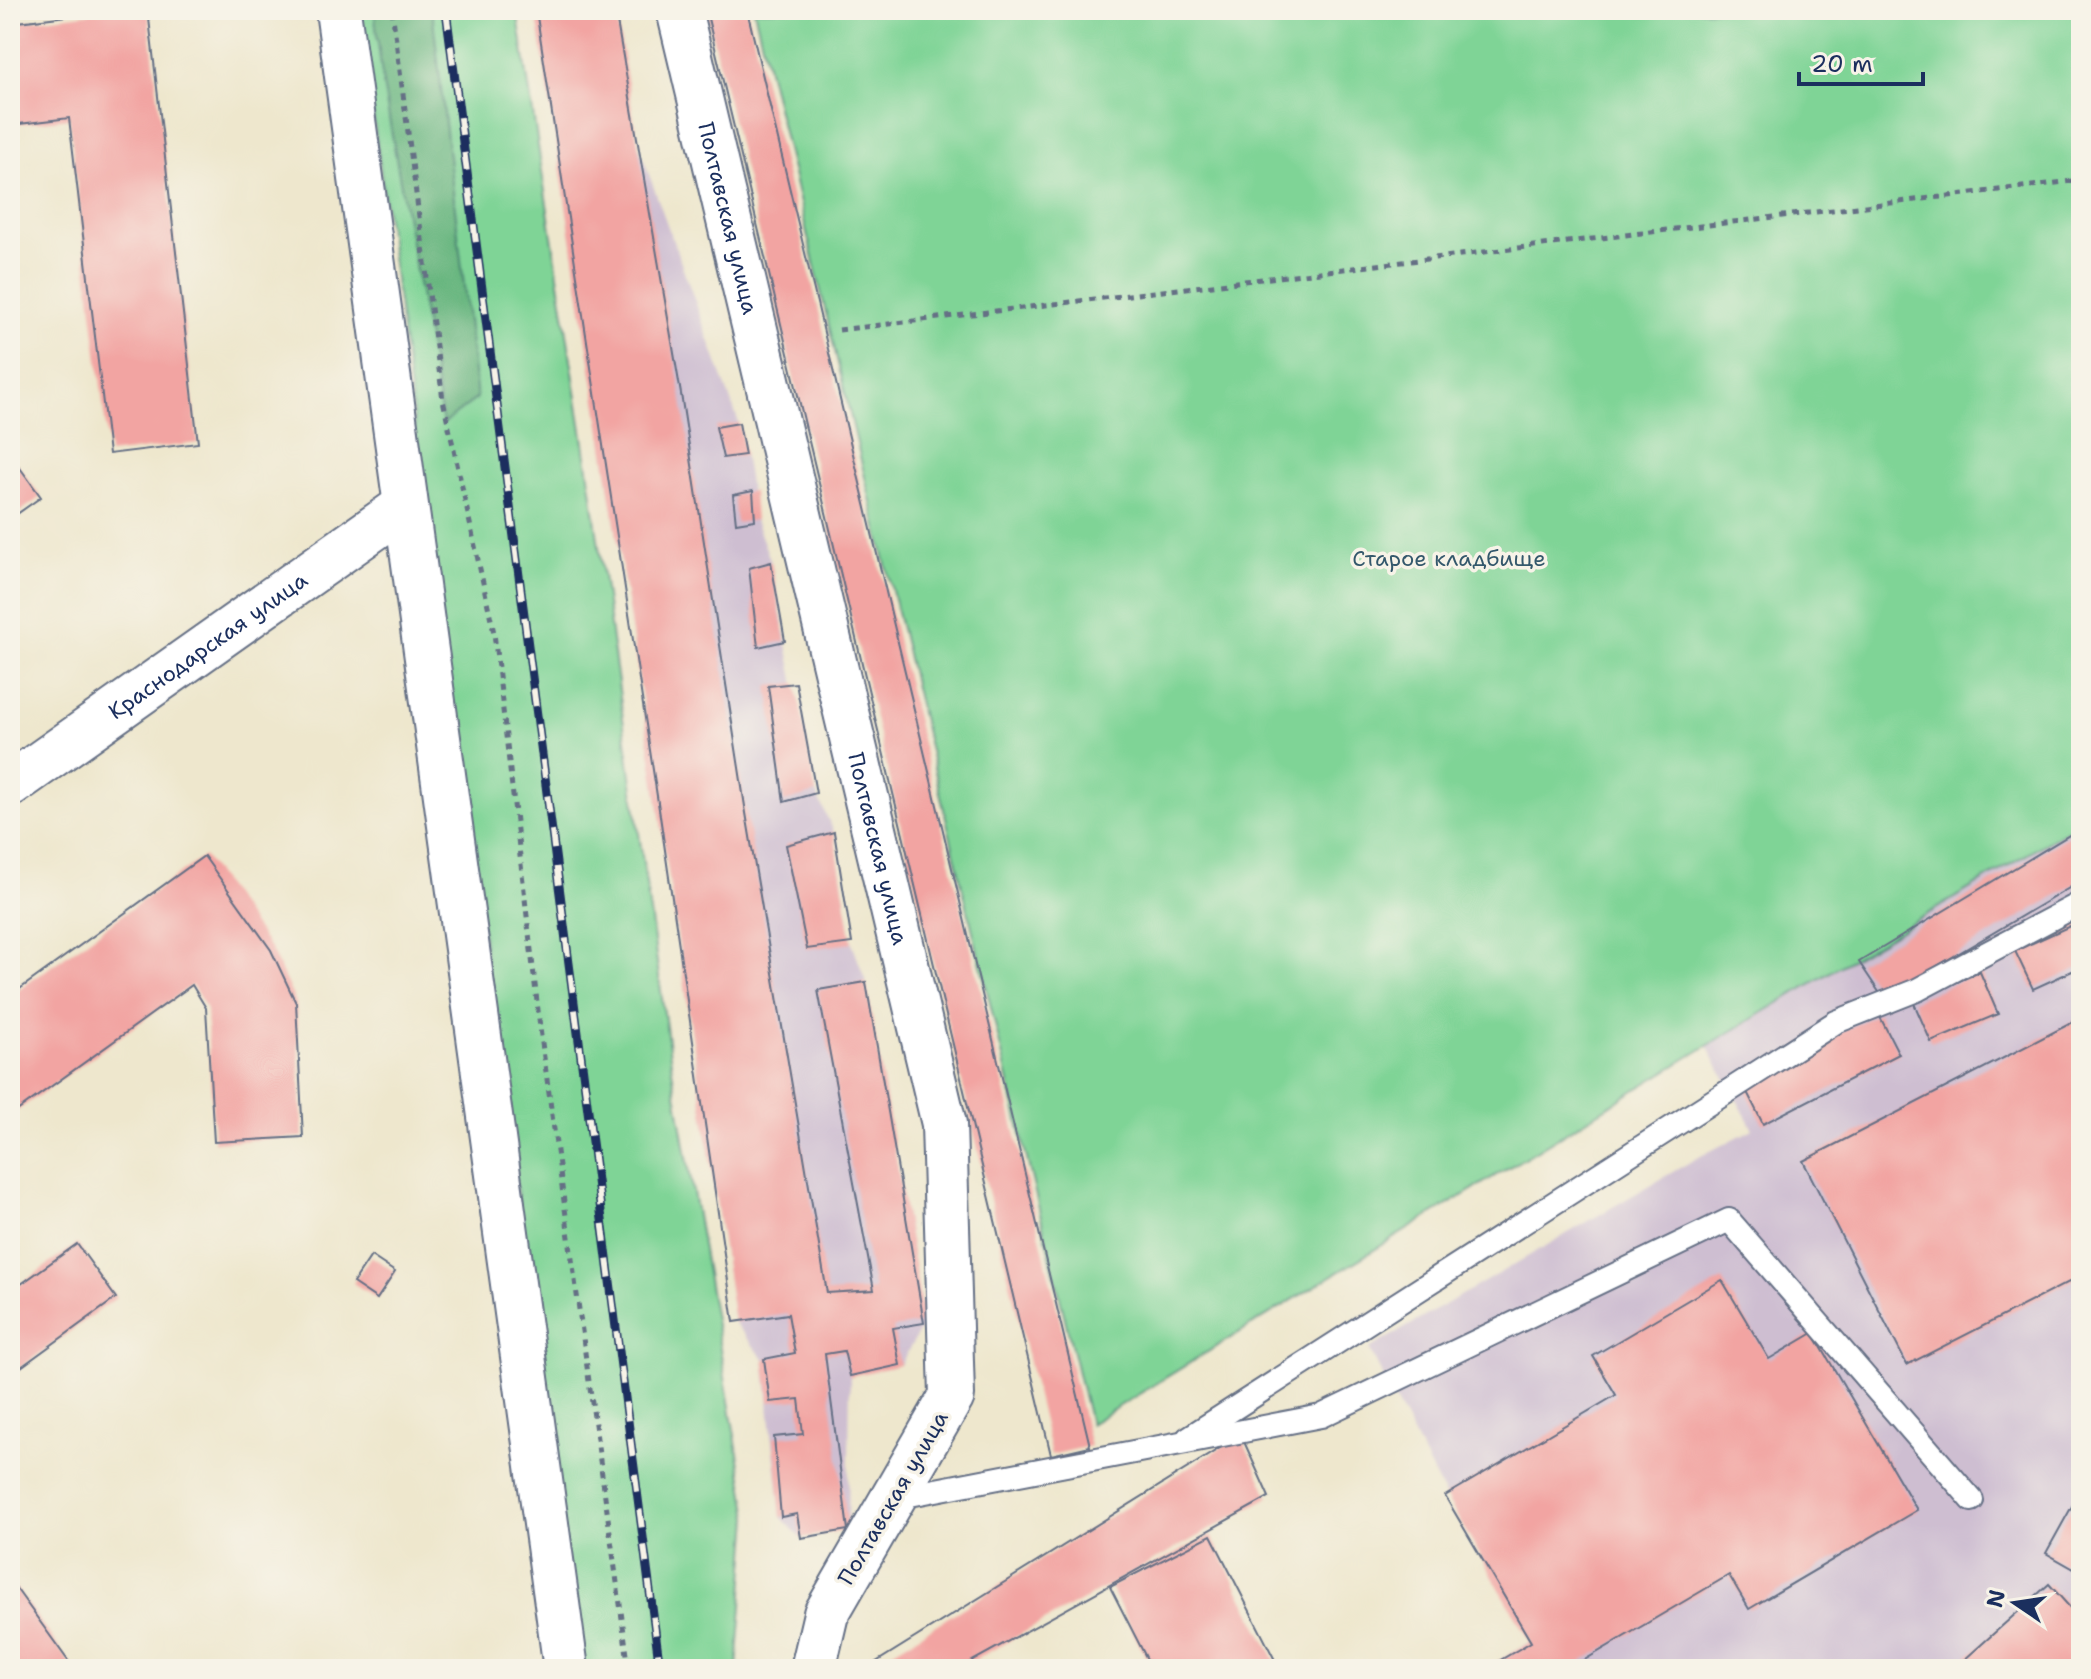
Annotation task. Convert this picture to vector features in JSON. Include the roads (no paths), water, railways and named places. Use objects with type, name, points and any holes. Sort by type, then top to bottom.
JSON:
[{"type":"street","points":[[338,10],[405,506],[514,1265],[566,1669]]},
{"type":"street","name":"Полтавская улица","points":[[679,10],[944,1124],[952,1396],[826,1614],[813,1669]]},
{"type":"street","name":"Краснодарская улица","points":[[10,785],[405,506]]},
{"type":"lane","points":[[1177,1444],[1836,1022],[1917,990],[2081,903]]},
{"type":"lane","points":[[893,1498],[1321,1416],[1729,1220],[1972,1500]]},
{"type":"railway","points":[[446,10],[660,1669]]},
{"type":"park label","name":"Старое кладбище","points":[[1449,558]]}]
